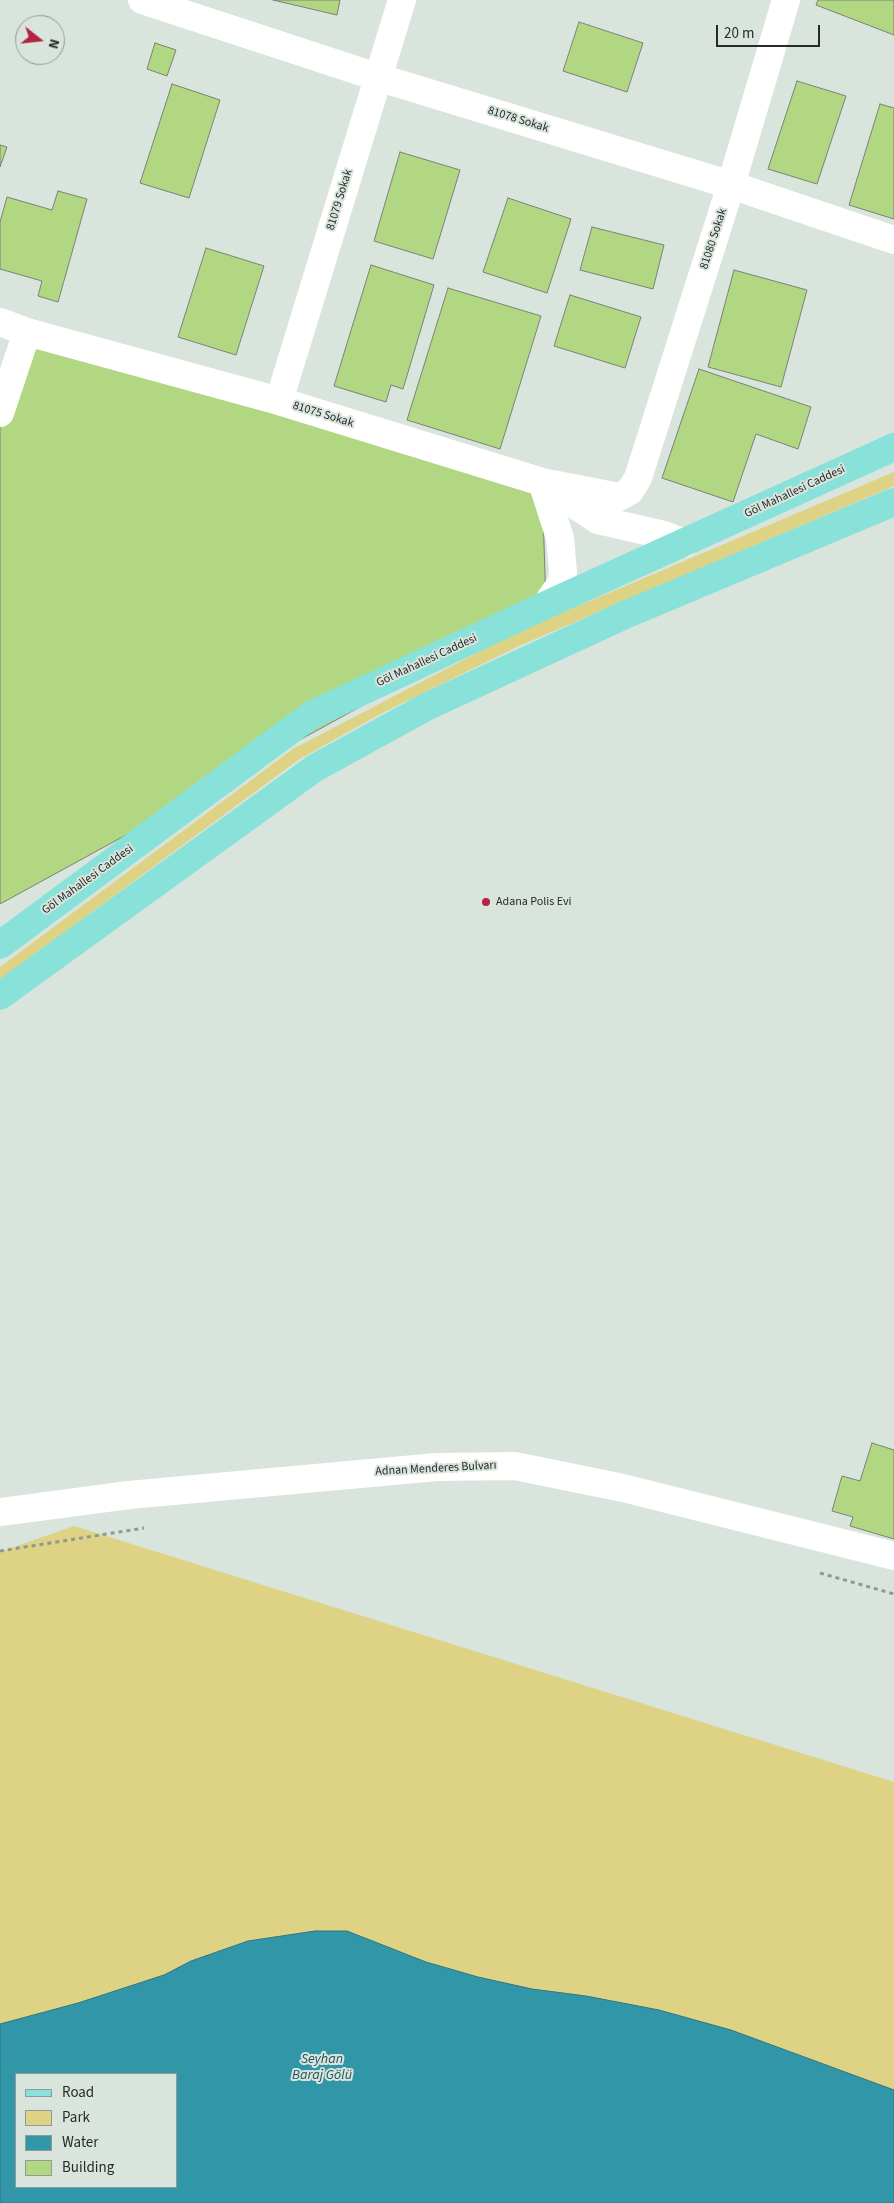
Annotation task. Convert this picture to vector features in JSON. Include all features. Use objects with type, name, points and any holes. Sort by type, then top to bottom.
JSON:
[{"type":"main road","name":"Göl Mahallesi Caddesi","points":[[0,945],[311,715],[546,605],[894,447]]},
{"type":"main road","points":[[0,996],[315,768],[428,706],[618,619],[894,502]]},
{"type":"street","name":"81078 Sokak","points":[[142,0],[377,77],[731,185],[894,240]]},
{"type":"street","name":"81079 Sokak","points":[[279,401],[402,0]]},
{"type":"street","name":"81080 Sokak","points":[[638,478],[731,185],[786,0]]},
{"type":"street","name":"81075 Sokak","points":[[0,322],[27,332],[279,401],[542,482],[619,497],[630,491],[638,478]]},
{"type":"street","points":[[0,413],[27,332]]},
{"type":"street","points":[[542,482],[598,520],[664,535],[685,543]]},
{"type":"street","points":[[542,482],[560,538],[563,572],[562,582],[546,605]]},
{"type":"street","name":"Adnan Menderes Bulvarı","points":[[0,1512],[129,1495],[417,1469],[515,1466],[622,1488],[894,1556]]},
{"type":"path","points":[[0,1551],[149,1527]]},
{"type":"path","points":[[818,1572],[894,1594]]},
{"type":"green space","points":[[894,472],[894,486],[521,645],[384,712],[298,760],[0,980],[0,967],[293,749],[517,632]]},
{"type":"green space","points":[[74,1526],[894,1782],[894,2203],[0,2203],[0,1552]]},
{"type":"water","name":"Seyhan Baraj Gölü","points":[[315,1931],[347,1931],[426,1962],[478,1977],[532,1989],[586,1996],[659,2010],[731,2030],[894,2090],[894,2203],[0,2203],[0,2024],[78,2003],[164,1975],[191,1961],[248,1941]]},
{"type":"building","points":[[273,0],[340,0],[337,15]]},
{"type":"building","points":[[818,0],[894,0],[894,35],[816,5]]},
{"type":"building","points":[[579,22],[643,43],[627,92],[563,71]]},
{"type":"building","points":[[155,43],[176,50],[167,76],[147,69]]},
{"type":"building","points":[[797,81],[846,96],[817,184],[768,169]]},
{"type":"building","points":[[172,84],[220,100],[189,198],[140,183]]},
{"type":"building","points":[[880,104],[894,108],[894,219],[849,205]]},
{"type":"building","points":[[0,145],[7,147],[0,167]]},
{"type":"building","points":[[400,152],[460,170],[433,259],[374,241]]},
{"type":"building","points":[[58,191],[87,199],[58,302],[38,296],[42,281],[0,269],[0,222],[7,197],[52,210]]},
{"type":"building","points":[[508,198],[571,219],[547,293],[483,272]]},
{"type":"building","points":[[592,227],[664,245],[653,289],[580,270]]},
{"type":"building","points":[[206,248],[264,266],[236,355],[178,337]]},
{"type":"building","points":[[371,265],[434,285],[403,389],[391,385],[386,402],[334,386]]},
{"type":"building","points":[[734,270],[807,290],[781,387],[708,367]]},
{"type":"building","points":[[448,288],[541,316],[500,449],[407,420]]},
{"type":"building","points":[[570,295],[641,317],[625,368],[554,346]]},
{"type":"building","points":[[27,332],[542,482],[546,605],[0,904],[0,413]]},
{"type":"building","points":[[699,369],[811,407],[798,449],[756,434],[733,502],[662,478]]},
{"type":"building","points":[[872,1443],[894,1450],[894,1539],[850,1526],[853,1517],[832,1511],[842,1476],[860,1481]]},
{"type":"place","name":"Adana Polis Evi","points":[[486,902]]}]
